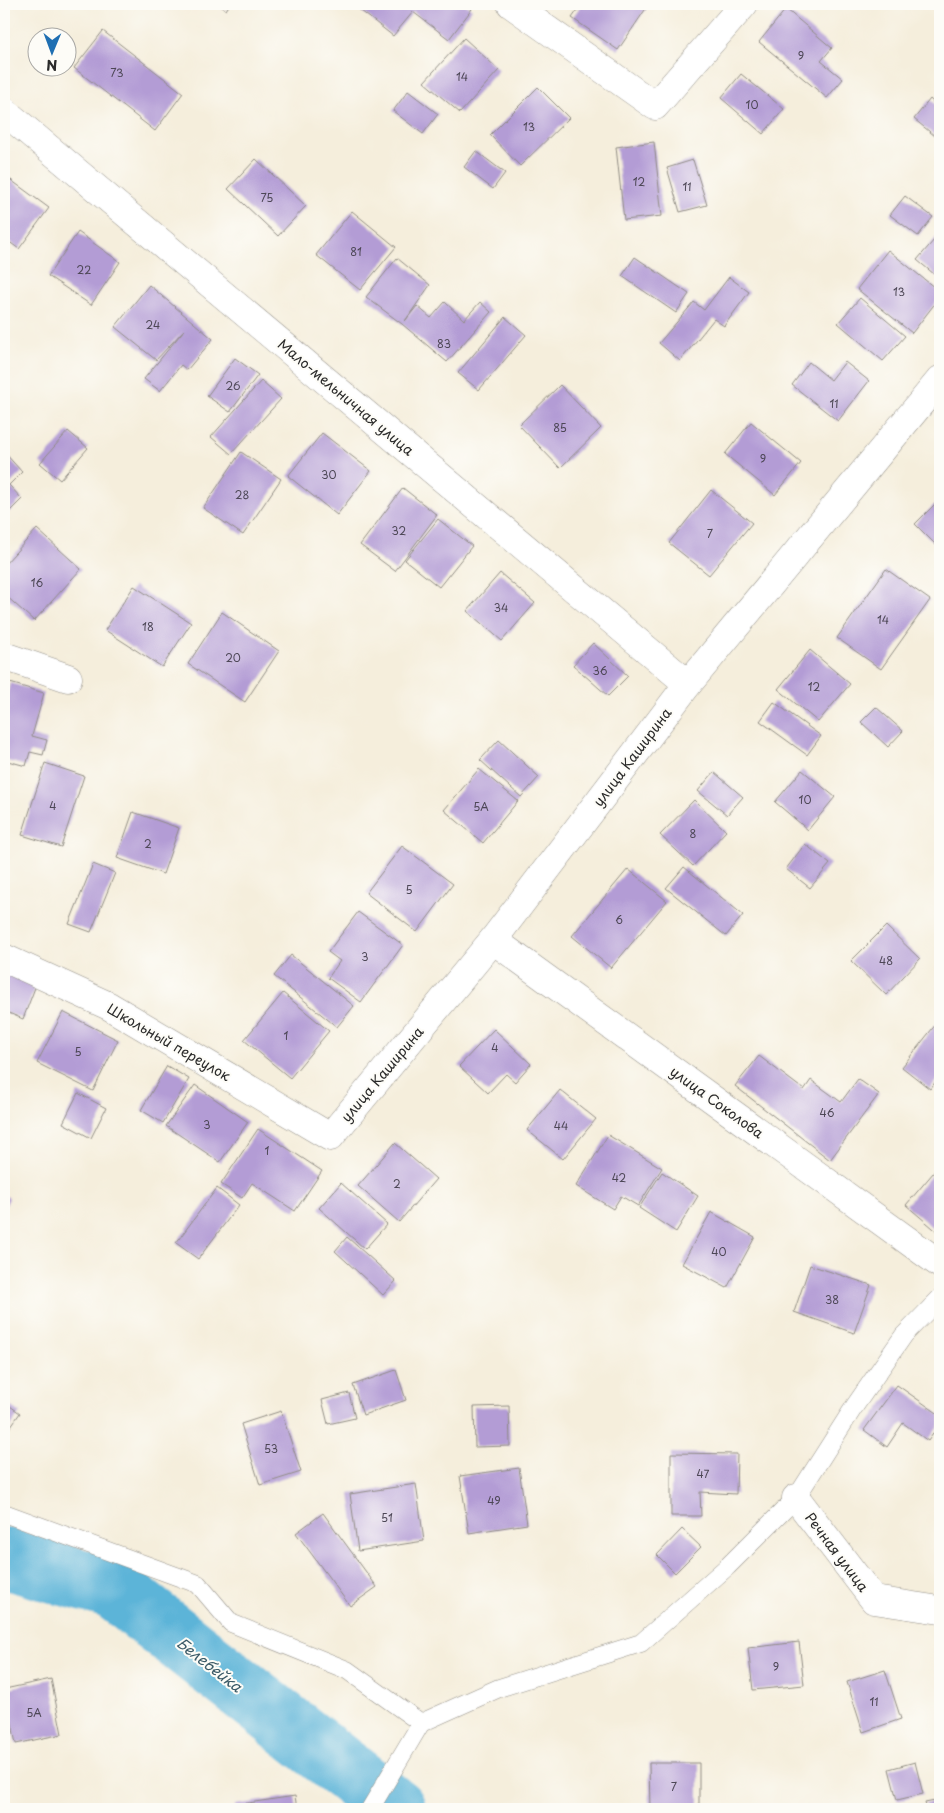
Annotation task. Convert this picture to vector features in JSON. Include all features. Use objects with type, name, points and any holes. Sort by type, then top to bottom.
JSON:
[{"type":"street","points":[[511,4],[655,106],[744,4]]},
{"type":"street","name":"Мало-мельничная улица","points":[[4,111],[688,684]]},
{"type":"street","name":"улица Каширина","points":[[330,1137],[493,940],[688,684],[940,380]]},
{"type":"street","points":[[4,656],[68,678]]},
{"type":"street","name":"улица Соколова","points":[[493,940],[940,1264]]},
{"type":"street","name":"Школьный переулок","points":[[4,958],[109,1006],[330,1137]]},
{"type":"street","name":"Речная улица","points":[[796,1498],[874,1600],[940,1610]]},
{"type":"lane","points":[[370,1809],[421,1723],[498,1688],[641,1643],[728,1566],[796,1498],[854,1407],[904,1335],[940,1298]]},
{"type":"lane","points":[[4,1513],[198,1584],[232,1623],[347,1670],[421,1723]]},
{"type":"building","points":[[218,4],[230,4],[226,10]]},
{"type":"building","points":[[359,4],[465,4],[472,9],[449,39],[413,12],[393,36],[356,7]]},
{"type":"building","points":[[582,4],[649,4],[618,50],[572,18]]},
{"type":"building","points":[[786,9],[832,48],[821,61],[843,79],[827,98],[759,42]]},
{"type":"building","points":[[103,31],[183,93],[155,131],[78,71],[78,63]]},
{"type":"building","points":[[464,38],[499,70],[460,113],[424,82]]},
{"type":"building","points":[[741,74],[784,109],[763,134],[721,98]]},
{"type":"building","points":[[538,87],[569,118],[520,166],[490,135]]},
{"type":"building","points":[[408,91],[438,114],[423,134],[393,111]]},
{"type":"building","points":[[930,99],[940,108],[940,140],[914,119]]},
{"type":"building","points":[[654,142],[662,216],[624,220],[616,147]]},
{"type":"building","points":[[476,151],[505,173],[493,189],[464,167]]},
{"type":"building","points":[[256,159],[306,206],[278,236],[228,189]]},
{"type":"building","points":[[693,160],[707,205],[680,212],[667,168]]},
{"type":"building","points":[[4,175],[49,208],[19,249],[4,238]]},
{"type":"building","points":[[905,196],[933,217],[918,236],[890,215]]},
{"type":"building","points":[[352,211],[396,247],[360,290],[316,255]]},
{"type":"building","points":[[78,232],[120,262],[91,305],[48,276]]},
{"type":"building","points":[[940,233],[940,279],[917,260]]},
{"type":"building","points":[[888,250],[940,292],[940,297],[912,333],[857,289]]},
{"type":"building","points":[[635,257],[689,294],[676,313],[622,276]]},
{"type":"building","points":[[397,258],[430,285],[405,321],[417,306],[431,318],[445,302],[464,320],[480,302],[491,312],[447,362],[366,297]]},
{"type":"building","points":[[729,277],[749,292],[724,326],[714,319],[680,361],[659,343],[694,302],[704,310]]},
{"type":"building","points":[[149,285],[213,339],[187,370],[181,365],[160,391],[144,379],[184,330],[156,360],[115,327]]},
{"type":"building","points":[[860,298],[905,336],[883,361],[838,323]]},
{"type":"building","points":[[505,317],[526,335],[479,390],[458,373]]},
{"type":"building","points":[[235,358],[258,375],[230,412],[207,396]]},
{"type":"building","points":[[809,362],[831,380],[845,362],[869,381],[838,421],[792,385]]},
{"type":"building","points":[[261,381],[281,399],[231,454],[211,437]]},
{"type":"building","points":[[560,385],[601,428],[560,468],[519,425]]},
{"type":"building","points":[[751,422],[801,463],[775,495],[725,454]]},
{"type":"building","points":[[68,431],[88,448],[60,480],[40,463]]},
{"type":"building","points":[[322,433],[371,471],[337,515],[288,476]]},
{"type":"building","points":[[4,452],[22,472],[9,485],[22,499],[4,517]]},
{"type":"building","points":[[241,452],[281,479],[243,535],[203,508]]},
{"type":"building","points":[[403,488],[437,515],[395,571],[360,545]]},
{"type":"building","points":[[711,490],[752,523],[709,575],[669,543]]},
{"type":"building","points":[[940,499],[940,549],[915,524]]},
{"type":"building","points":[[438,519],[472,546],[439,587],[405,560]]},
{"type":"building","points":[[37,529],[81,569],[34,621],[4,594],[4,565]]},
{"type":"building","points":[[886,569],[930,600],[881,669],[837,638]]},
{"type":"building","points":[[500,573],[535,603],[502,641],[467,611]]},
{"type":"building","points":[[134,586],[191,623],[162,667],[105,630]]},
{"type":"building","points":[[222,612],[279,651],[245,702],[188,664]]},
{"type":"building","points":[[593,643],[628,676],[608,696],[573,665]]},
{"type":"building","points":[[810,650],[850,684],[818,722],[778,689]]},
{"type":"building","points":[[10,683],[44,693],[32,736],[47,740],[43,755],[30,752],[26,766],[4,760],[4,706]]},
{"type":"building","points":[[774,702],[821,736],[807,755],[760,721]]},
{"type":"building","points":[[876,707],[903,731],[888,747],[861,722]]},
{"type":"building","points":[[499,740],[539,777],[521,797],[480,760]]},
{"type":"building","points":[[45,763],[84,776],[61,847],[22,835]]},
{"type":"building","points":[[479,769],[518,801],[483,843],[444,810]]},
{"type":"building","points":[[802,770],[835,797],[808,830],[775,802]]},
{"type":"building","points":[[714,772],[743,797],[727,815],[698,791]]},
{"type":"building","points":[[694,800],[726,831],[693,866],[660,835]]},
{"type":"building","points":[[133,812],[179,828],[163,874],[117,858]]},
{"type":"building","points":[[805,844],[830,864],[810,888],[786,869]]},
{"type":"building","points":[[402,846],[453,884],[417,932],[366,893]]},
{"type":"building","points":[[93,864],[115,873],[91,932],[69,924]]},
{"type":"building","points":[[684,867],[743,915],[726,936],[666,888]]},
{"type":"building","points":[[628,869],[667,901],[611,968],[572,936]]},
{"type":"building","points":[[358,912],[403,945],[361,1002],[328,978],[340,961],[328,952]]},
{"type":"building","points":[[886,926],[920,959],[886,995],[851,961]]},
{"type":"building","points":[[291,955],[354,1006],[337,1027],[274,976]]},
{"type":"building","points":[[5,973],[36,985],[23,1019],[4,1011]]},
{"type":"building","points":[[283,993],[329,1031],[290,1078],[244,1040]]},
{"type":"building","points":[[63,1012],[118,1040],[93,1091],[37,1063]]},
{"type":"building","points":[[940,1019],[940,1076],[930,1089],[902,1067]]},
{"type":"building","points":[[494,1029],[531,1064],[515,1082],[506,1074],[488,1093],[459,1066]]},
{"type":"building","points":[[759,1056],[804,1090],[811,1080],[841,1102],[858,1079],[879,1094],[830,1160],[735,1086]]},
{"type":"building","points":[[167,1066],[189,1079],[163,1123],[141,1110]]},
{"type":"building","points":[[195,1085],[248,1122],[220,1162],[166,1126]]},
{"type":"building","points":[[560,1090],[596,1119],[563,1159],[527,1130]]},
{"type":"building","points":[[78,1093],[106,1108],[91,1138],[63,1123]]},
{"type":"building","points":[[258,1129],[322,1171],[295,1211],[252,1183],[242,1198],[221,1184]]},
{"type":"building","points":[[608,1135],[662,1168],[638,1206],[621,1196],[613,1209],[576,1186]]},
{"type":"building","points":[[395,1143],[436,1179],[399,1222],[358,1186]]},
{"type":"building","points":[[940,1167],[940,1234],[906,1205]]},
{"type":"building","points":[[662,1172],[698,1196],[676,1232],[639,1208]]},
{"type":"building","points":[[341,1183],[387,1224],[365,1249],[319,1208]]},
{"type":"building","points":[[217,1188],[239,1205],[198,1259],[176,1243]]},
{"type":"building","points":[[4,1195],[9,1198],[4,1209]]},
{"type":"building","points":[[711,1212],[755,1237],[727,1288],[682,1264]]},
{"type":"building","points":[[347,1237],[396,1281],[383,1295],[335,1251]]},
{"type":"building","points":[[810,1265],[871,1285],[854,1333],[794,1312]]},
{"type":"building","points":[[4,1338],[9,1341],[4,1348]]},
{"type":"building","points":[[396,1370],[406,1400],[363,1415],[353,1385]]},
{"type":"building","points":[[897,1385],[940,1415],[940,1424],[928,1441],[903,1423],[887,1447],[864,1430]]},
{"type":"building","points":[[349,1393],[355,1418],[328,1424],[322,1400]]},
{"type":"building","points":[[4,1402],[20,1413],[4,1436]]},
{"type":"building","points":[[509,1406],[510,1446],[475,1447],[474,1407]]},
{"type":"building","points":[[281,1411],[301,1472],[260,1485],[241,1424]]},
{"type":"building","points":[[671,1453],[737,1454],[736,1494],[700,1492],[701,1516],[671,1516]]},
{"type":"building","points":[[519,1468],[527,1524],[469,1533],[460,1476]]},
{"type":"building","points":[[416,1484],[424,1541],[358,1551],[350,1494]]},
{"type":"building","points":[[323,1513],[377,1587],[350,1606],[296,1533]]},
{"type":"building","points":[[682,1529],[701,1547],[675,1573],[657,1555]]},
{"type":"building","points":[[799,1642],[804,1685],[753,1690],[748,1648]]},
{"type":"building","points":[[885,1670],[901,1719],[863,1732],[847,1682]]},
{"type":"building","points":[[51,1679],[62,1734],[16,1744],[5,1689]]},
{"type":"building","points":[[915,1762],[923,1794],[897,1800],[889,1769]]},
{"type":"building","points":[[649,1763],[699,1763],[699,1809],[650,1809]]},
{"type":"building","points":[[295,1796],[297,1809],[235,1809],[235,1805]]},
{"type":"building","points":[[940,1800],[940,1809],[927,1809],[925,1803]]},
{"type":"waterway","name":"Белебейка","points":[[4,1558],[114,1589],[395,1809]]}]
